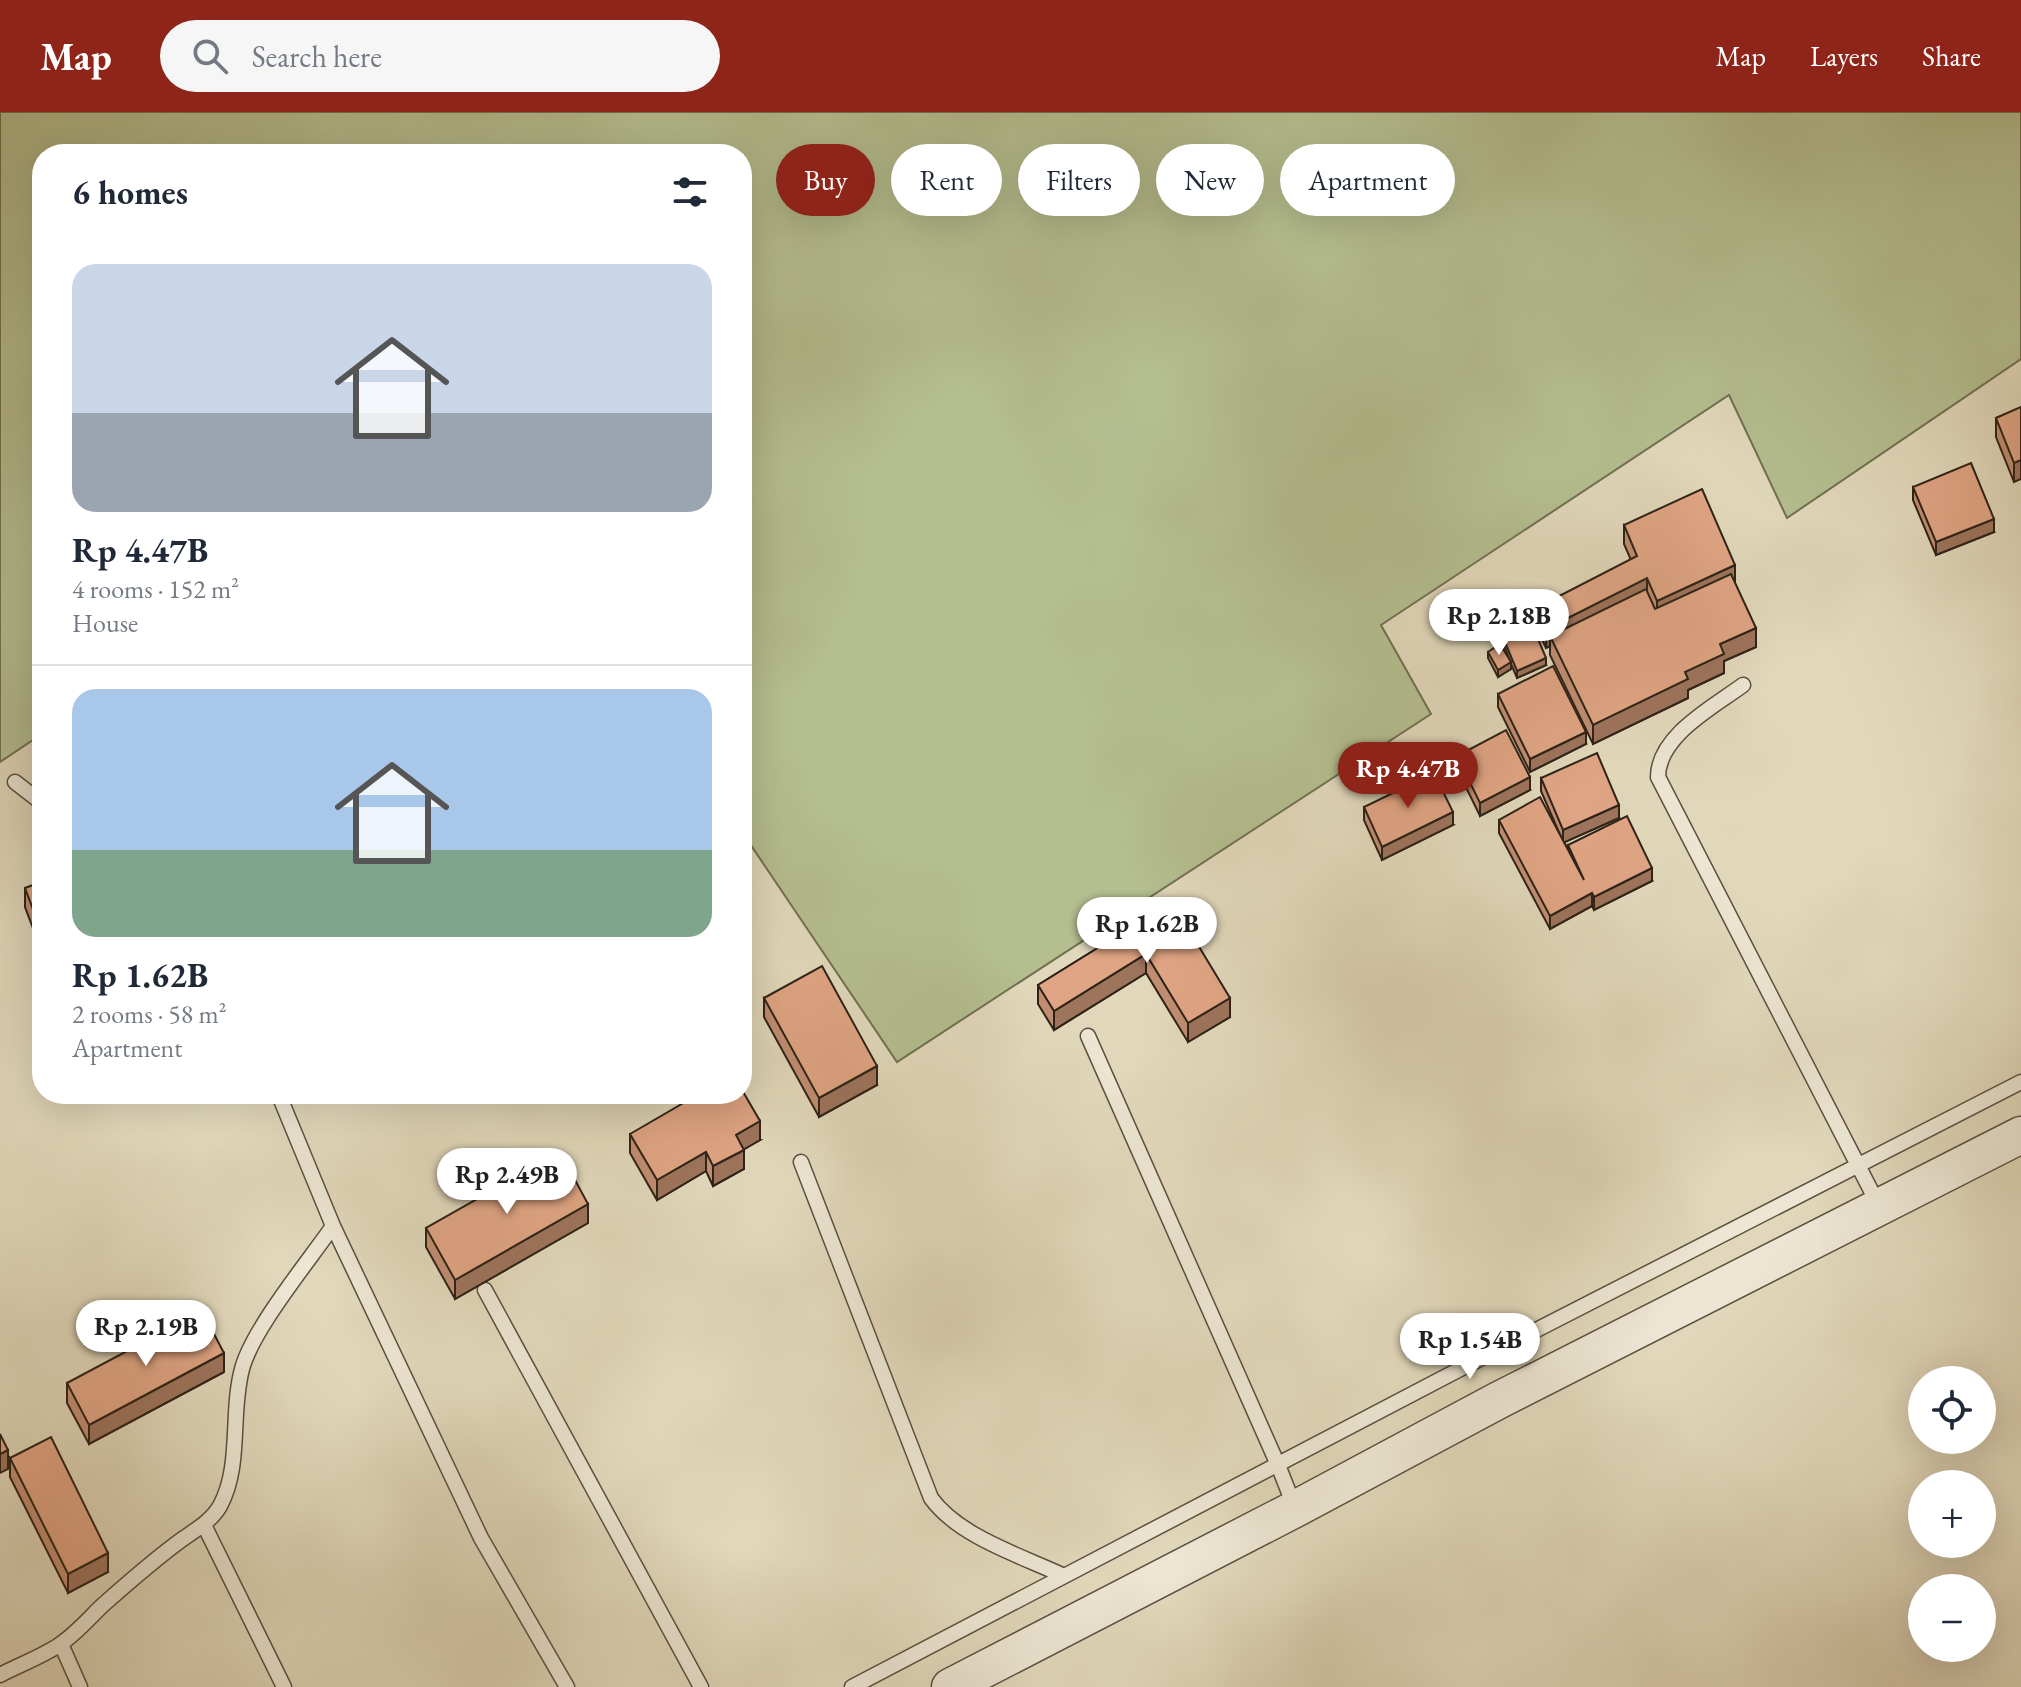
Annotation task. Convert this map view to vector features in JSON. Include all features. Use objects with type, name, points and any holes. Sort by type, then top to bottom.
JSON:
[{"type":"street","points":[[950,1687],[1499,1400],[2021,1135]]},
{"type":"lane","points":[[1743,685],[1678,734],[1664,750],[1658,765],[1658,777],[1880,1208]]},
{"type":"lane","points":[[15,782],[32,795]]},
{"type":"lane","points":[[1088,1036],[1295,1509]]},
{"type":"lane","points":[[852,1687],[2021,1082]]},
{"type":"lane","points":[[286,1104],[333,1226],[481,1538],[567,1687]]},
{"type":"lane","points":[[801,1162],[931,1498],[943,1514],[964,1529],[1064,1576]]},
{"type":"lane","points":[[0,1675],[61,1644],[122,1588],[204,1525],[218,1510],[232,1467],[236,1400],[242,1366],[266,1323],[333,1226]]},
{"type":"lane","points":[[485,1290],[701,1687]]},
{"type":"lane","points":[[204,1525],[284,1687]]},
{"type":"lane","points":[[61,1644],[80,1687]]},
{"type":"green space","points":[[0,112],[2021,112],[2021,359],[1787,518],[1729,395],[1381,625],[1431,714],[897,1062],[752,847],[752,144],[32,144],[32,741],[0,762]]},
{"type":"building","points":[[2021,407],[2021,460],[2014,463],[1996,418]]},
{"type":"building","points":[[1971,463],[1994,519],[1936,542],[1913,487]]},
{"type":"building","points":[[1702,489],[1735,565],[1657,601],[1647,578],[1546,629],[1536,608],[1637,556],[1624,525]]},
{"type":"building","points":[[1731,574],[1756,628],[1720,644],[1724,654],[1685,672],[1688,679],[1593,725],[1550,636],[1646,589],[1655,609]]},
{"type":"building","points":[[1531,622],[1546,658],[1517,671],[1502,635]]},
{"type":"building","points":[[1500,644],[1511,662],[1498,670],[1488,652]]},
{"type":"building","points":[[1553,666],[1586,732],[1530,759],[1498,694]]},
{"type":"building","points":[[1506,730],[1530,777],[1480,803],[1457,756]]},
{"type":"building","points":[[1597,753],[1619,805],[1563,830],[1541,778]]},
{"type":"building","points":[[1434,773],[1453,812],[1382,847],[1364,807]]},
{"type":"building","points":[[1540,797],[1584,880],[1568,845],[1627,816],[1652,868],[1594,897],[1592,893],[1550,916],[1499,820]]},
{"type":"building","points":[[32,886],[32,907],[25,888]]},
{"type":"building","points":[[1172,902],[1230,998],[1188,1023],[1146,954],[1054,1011],[1038,985]]},
{"type":"building","points":[[822,966],[877,1066],[819,1098],[764,998]]},
{"type":"building","points":[[682,1104],[750,1104],[760,1121],[736,1135],[744,1150],[713,1166],[706,1152],[657,1180],[630,1134]]},
{"type":"building","points":[[560,1152],[588,1204],[455,1280],[426,1228]]},
{"type":"building","points":[[202,1311],[224,1353],[89,1425],[67,1383]]},
{"type":"building","points":[[0,1434],[8,1450],[0,1454]]},
{"type":"building","points":[[51,1437],[108,1553],[68,1574],[10,1458]]}]
